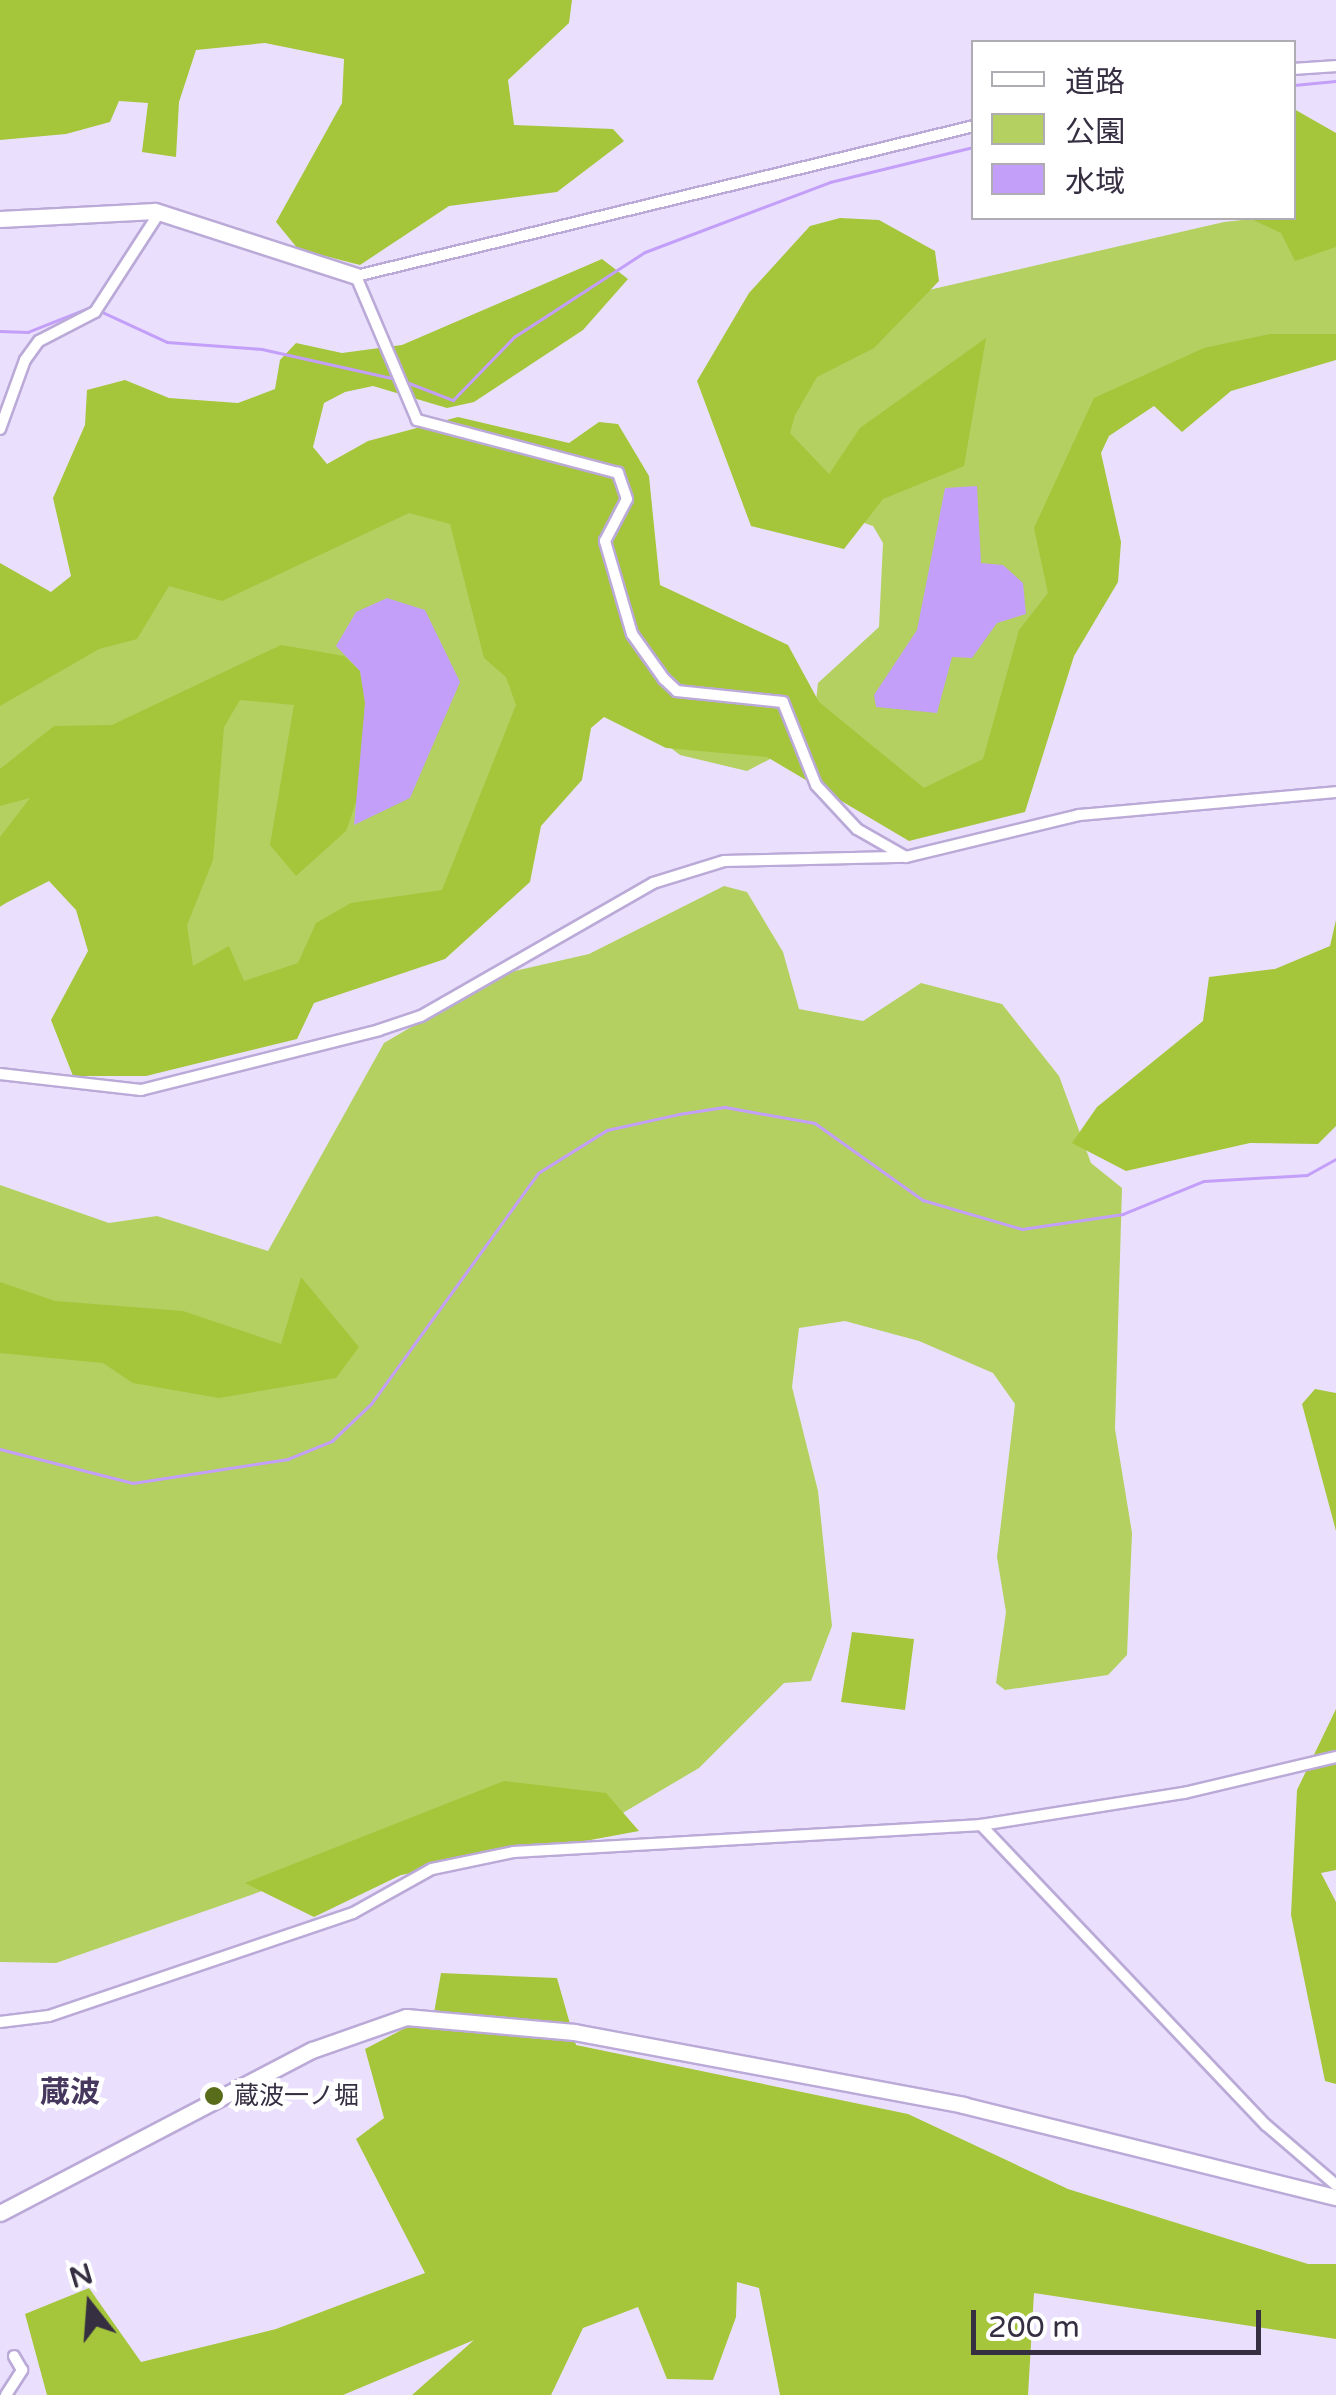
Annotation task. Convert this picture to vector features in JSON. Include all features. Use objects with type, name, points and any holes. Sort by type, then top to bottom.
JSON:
[{"type":"street","points":[[1296,69],[1336,66]]},
{"type":"street","points":[[0,219],[159,213],[356,276],[971,127]]},
{"type":"street","points":[[0,429],[25,360],[39,341],[95,312],[159,213]]},
{"type":"street","points":[[356,276],[417,420],[618,473],[627,499],[605,542],[632,634],[664,680],[677,692],[784,702],[816,785],[857,828],[906,857]]},
{"type":"street","points":[[0,1074],[92,1088],[179,1085],[421,1016],[496,966],[694,868],[906,857],[1080,815],[1336,792]]},
{"type":"street","points":[[0,2022],[49,2016],[484,1858],[666,1836],[981,1825],[1184,1793],[1336,1757]]},
{"type":"street","points":[[981,1825],[1266,2126],[1336,2185]]},
{"type":"street","points":[[0,2213],[312,2050],[406,2017],[574,2032],[963,2104],[1336,2197]]},
{"type":"street","points":[[6,2395],[22,2370],[14,2356]]},
{"type":"green space","points":[[0,0],[572,0],[569,23],[508,80],[514,125],[613,129],[624,141],[557,192],[449,206],[360,265],[298,249],[276,222],[342,103],[344,59],[265,43],[196,50],[179,102],[176,157],[142,152],[148,103],[119,101],[110,122],[66,134],[0,140]]},
{"type":"green space","points":[[1296,110],[1336,133],[1336,247],[1295,261],[1281,233],[1253,220],[1296,220]]},
{"type":"green space","points":[[1336,210],[1336,350],[1105,416],[1066,563],[987,783],[929,813],[813,728],[818,683],[879,627],[883,543],[873,526],[835,513],[786,437],[789,415],[817,374],[920,292],[1224,222],[1296,220],[1296,214]]},
{"type":"green space","points":[[840,218],[879,220],[935,251],[939,281],[874,348],[817,377],[795,415],[790,433],[829,474],[860,428],[986,338],[964,466],[883,499],[844,549],[751,526],[697,381],[749,293],[810,226]]},
{"type":"green space","points":[[602,259],[628,279],[583,330],[474,402],[447,408],[373,386],[345,392],[324,403],[313,447],[327,464],[368,441],[458,417],[569,443],[599,422],[618,424],[649,476],[660,585],[788,645],[819,702],[924,788],[983,759],[1019,630],[1048,593],[1034,528],[1094,398],[1204,348],[1270,334],[1336,334],[1336,360],[1231,391],[1182,432],[1154,406],[1109,436],[1101,453],[1121,542],[1118,582],[1074,656],[1025,812],[909,841],[767,757],[666,748],[604,717],[591,728],[582,780],[541,826],[530,882],[445,959],[314,1003],[297,1039],[146,1076],[73,1076],[51,1020],[88,951],[76,910],[49,881],[0,906],[0,837],[30,798],[0,806],[0,769],[54,726],[112,725],[281,645],[344,656],[360,671],[365,703],[359,794],[346,831],[296,876],[270,845],[294,705],[240,700],[224,727],[213,860],[187,925],[193,966],[229,946],[244,981],[298,963],[316,923],[351,903],[442,890],[516,705],[506,677],[484,658],[450,524],[409,513],[222,601],[169,586],[137,639],[99,649],[0,706],[0,563],[51,592],[71,576],[53,498],[85,425],[87,390],[125,380],[169,398],[238,403],[275,389],[280,360],[296,343],[342,353],[402,345]]},
{"type":"green space","points":[[395,506],[597,540],[789,749],[747,771],[680,755],[624,712],[589,717],[505,894],[189,1021],[183,883],[39,880],[0,907],[0,632],[135,569]]},
{"type":"green space","points":[[724,886],[747,892],[783,952],[799,1009],[863,1021],[921,983],[1002,1004],[1059,1076],[1091,1163],[1122,1188],[1115,1429],[1132,1533],[1127,1655],[1108,1675],[1005,1690],[996,1683],[1006,1612],[997,1557],[1015,1404],[993,1373],[919,1341],[845,1321],[799,1328],[792,1387],[818,1491],[832,1626],[811,1681],[784,1683],[699,1768],[621,1814],[308,1875],[56,1963],[0,1962],[0,1185],[109,1223],[157,1216],[268,1251],[384,1043],[501,974],[589,954]]},
{"type":"green space","points":[[1336,920],[1336,1126],[1318,1144],[1250,1143],[1126,1171],[1072,1143],[1097,1107],[1203,1021],[1209,977],[1275,969],[1330,946]]},
{"type":"green space","points":[[301,1277],[359,1347],[336,1378],[219,1398],[133,1383],[103,1363],[0,1353],[0,1282],[55,1301],[183,1311],[281,1344]]},
{"type":"green space","points":[[1315,1389],[1336,1393],[1336,1531],[1302,1404]]},
{"type":"green space","points":[[852,1632],[914,1639],[905,1710],[841,1702]]},
{"type":"green space","points":[[1336,1709],[1336,1870],[1321,1873],[1336,1902],[1336,2084],[1325,2081],[1291,1915],[1297,1790]]},
{"type":"green space","points":[[504,1781],[606,1793],[639,1831],[401,1875],[314,1917],[245,1883]]},
{"type":"green space","points":[[441,1973],[557,1978],[576,2045],[908,2114],[1068,2189],[1308,2264],[1336,2264],[1336,2339],[1034,2293],[1028,2395],[780,2395],[759,2288],[737,2282],[736,2317],[713,2380],[667,2379],[638,2307],[583,2328],[551,2395],[412,2395],[474,2340],[343,2395],[47,2395],[25,2314],[89,2288],[141,2362],[276,2329],[425,2273],[356,2139],[384,2118],[365,2049],[434,2013]]},
{"type":"water","points":[[977,486],[981,563],[1003,565],[1023,583],[1026,614],[997,623],[972,658],[952,657],[937,713],[876,707],[874,695],[917,630],[945,488]]},
{"type":"water","points":[[387,598],[425,610],[460,682],[410,798],[354,825],[365,703],[360,671],[336,646],[356,612]]},
{"type":"waterway","points":[[1296,85],[1336,81]]},
{"type":"waterway","points":[[404,381],[453,400],[514,337],[645,252],[830,182],[971,148]]},
{"type":"waterway","points":[[0,331],[28,332],[93,306]]},
{"type":"waterway","points":[[100,311],[167,342],[262,349],[396,379]]},
{"type":"waterway","points":[[0,1449],[133,1483],[288,1459],[332,1441],[371,1404],[538,1173],[607,1130],[679,1114],[725,1107],[815,1123],[923,1200],[1022,1229],[1123,1214],[1204,1181],[1307,1175],[1336,1159]]},
{"type":"place","name":"蔵波一ノ堀","points":[[214,2096]]},
{"type":"district","name":"蔵波","points":[[70,2093]]}]
